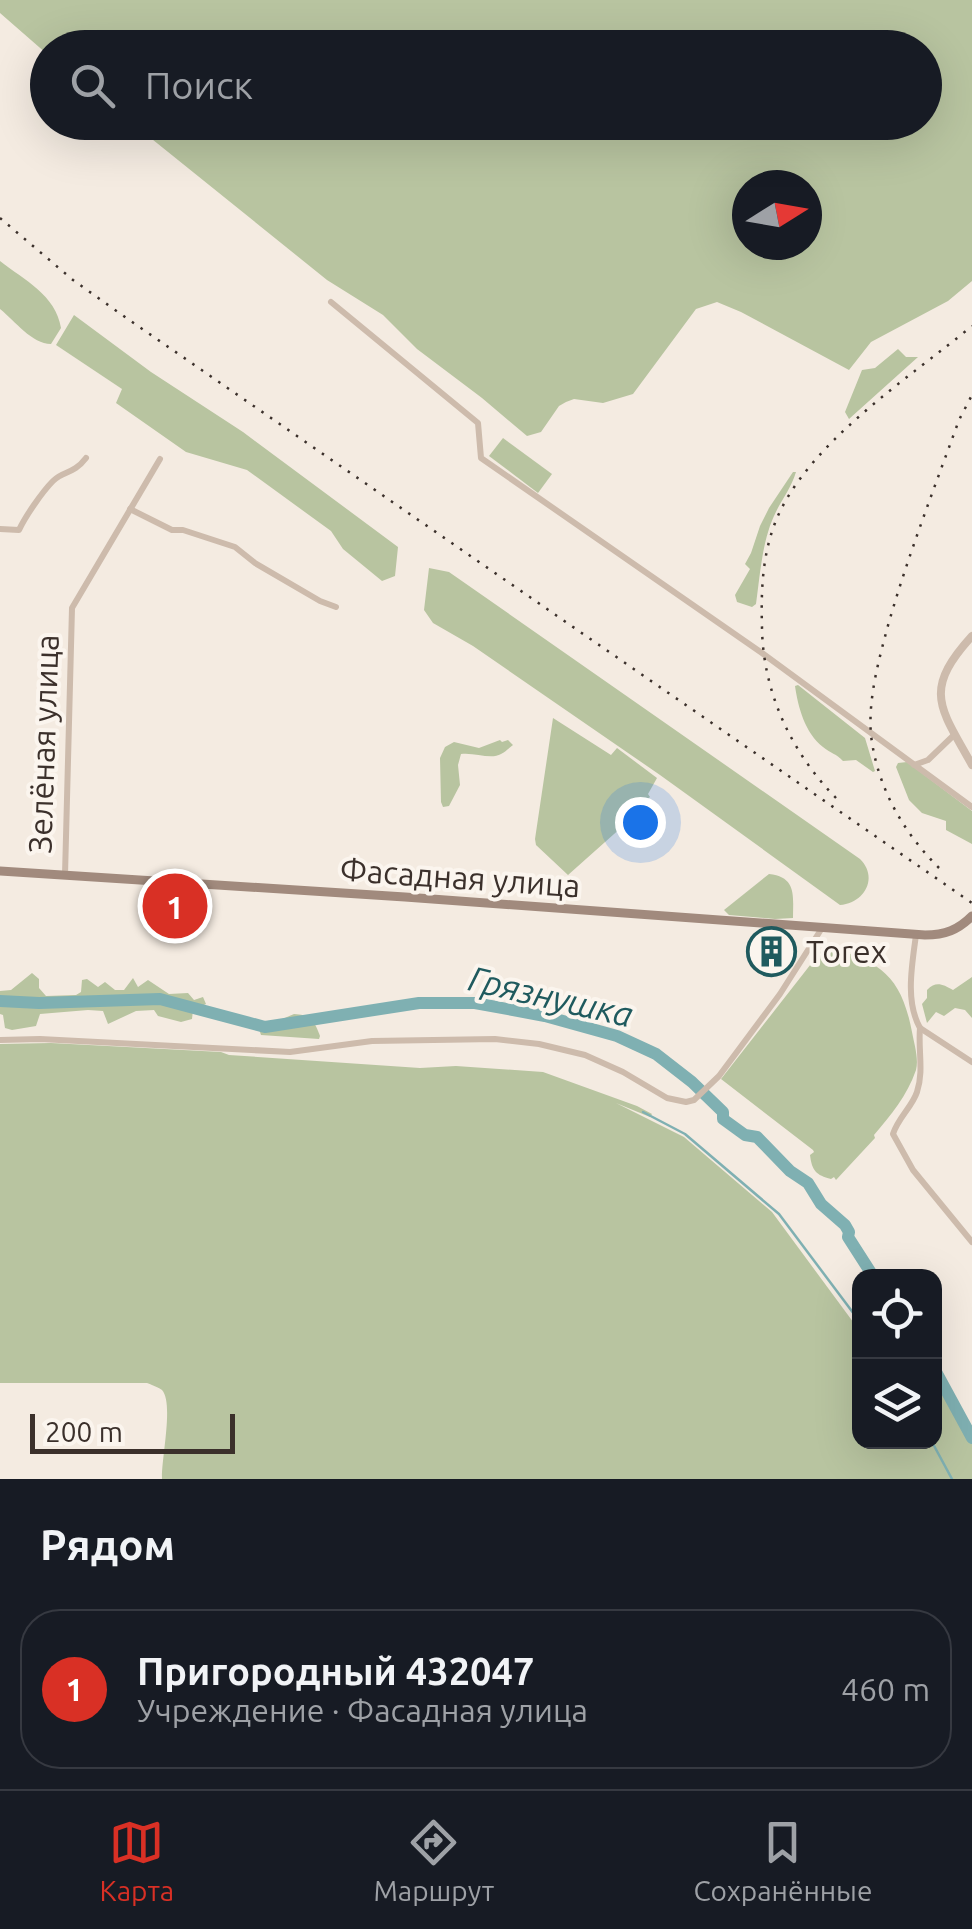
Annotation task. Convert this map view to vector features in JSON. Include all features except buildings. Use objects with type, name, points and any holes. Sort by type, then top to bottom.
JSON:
[{"type":"main road","name":"Фасадная улица","points":[[0,872],[916,935],[952,932],[972,916]]},
{"type":"street","points":[[331,302],[478,423],[481,458],[762,652],[972,807]]},
{"type":"street","points":[[0,529],[19,530],[54,479],[74,471],[86,458]]},
{"type":"street","name":"Зелёная улица","points":[[64,875],[72,608],[160,460]]},
{"type":"street","points":[[130,509],[172,530],[202,534],[236,546],[255,564],[336,608]]},
{"type":"street","points":[[972,636],[952,658],[941,681],[942,706],[972,766]]},
{"type":"street","points":[[914,765],[928,760],[955,734]]},
{"type":"street","points":[[0,1040],[290,1052],[372,1041],[495,1038],[585,1055],[667,1098],[686,1102],[694,1100],[719,1076],[780,994],[822,928]]},
{"type":"street","points":[[916,935],[911,973],[922,1066],[916,1096],[894,1134],[913,1170],[972,1242]]},
{"type":"street","points":[[920,1028],[972,1062]]},
{"type":"green space","points":[[0,0],[972,0],[972,281],[948,301],[871,342],[849,370],[717,302],[696,309],[633,394],[603,403],[574,399],[566,402],[541,432],[527,436],[417,349],[383,315],[327,280],[153,140],[942,140],[942,30],[30,30],[30,39],[0,13]]},
{"type":"green space","points":[[0,261],[38,289],[53,306],[61,328],[51,344],[30,336],[0,309]]},
{"type":"green space","points":[[74,315],[151,372],[243,432],[398,547],[395,576],[382,581],[343,549],[331,531],[247,470],[186,452],[116,403],[122,389],[56,345]]},
{"type":"green space","points":[[898,349],[906,357],[918,357],[849,419],[845,412],[862,370],[875,368]]},
{"type":"green space","points":[[503,438],[552,474],[538,493],[489,456]]},
{"type":"green space","points":[[793,472],[794,478],[767,537],[756,604],[752,607],[737,602],[735,595],[750,569],[745,564],[760,526]]},
{"type":"green space","points":[[429,568],[449,572],[860,859],[868,874],[862,895],[840,905],[660,775],[473,646],[433,623],[424,610]]},
{"type":"green space","points":[[795,686],[865,738],[875,771],[856,760],[843,761],[817,741],[800,711]]},
{"type":"green space","points":[[553,718],[611,755],[617,748],[657,778],[650,797],[632,818],[568,875],[536,845],[535,839]]},
{"type":"green space","points":[[500,740],[513,745],[497,756],[461,754],[460,785],[449,806],[443,807],[440,758],[445,747],[454,742],[479,748]]},
{"type":"green space","points":[[907,762],[972,811],[972,844],[946,830],[946,821],[922,813],[909,800],[896,767]]},
{"type":"green space","points":[[769,874],[789,883],[793,918],[729,915],[724,910]]},
{"type":"green space","points":[[825,946],[860,958],[894,983],[907,1012],[917,1061],[898,1105],[875,1138],[836,1180],[816,1172],[810,1155],[813,1150],[721,1079]]},
{"type":"green space","points":[[32,973],[46,996],[76,995],[81,992],[82,980],[87,979],[98,987],[105,982],[115,990],[124,990],[133,978],[138,987],[148,980],[169,994],[188,993],[194,1000],[203,997],[206,1004],[193,1010],[192,1019],[181,1022],[158,1016],[154,1010],[136,1011],[108,1024],[103,1011],[88,1010],[40,1014],[36,1026],[5,1028],[0,1014],[0,991],[11,990]]},
{"type":"green space","points":[[972,977],[972,1018],[965,1010],[955,1008],[944,1016],[936,1012],[927,1023],[922,1004],[927,990],[939,984],[953,990]]},
{"type":"green space","points":[[294,1014],[311,1019],[319,1039],[261,1035],[259,1029]]},
{"type":"green space","points":[[51,1043],[420,1068],[456,1066],[543,1072],[637,1106],[652,1114],[650,1117],[616,1103],[684,1137],[772,1212],[852,1321],[852,1449],[942,1449],[942,1389],[972,1443],[972,1479],[162,1479],[167,1407],[161,1389],[147,1383],[0,1383],[0,1044]]},
{"type":"waterway","name":"Грязнушка","points":[[0,1001],[160,999],[265,1027],[419,1003],[475,1003],[545,1016],[617,1036],[656,1054],[723,1112],[723,1119],[745,1135],[757,1137],[790,1171],[808,1183],[821,1204],[845,1225],[848,1237],[869,1269]]},
{"type":"waterway","points":[[643,1112],[685,1134],[779,1214],[852,1311]]},
{"type":"waterway","name":"Грязнушка","points":[[942,1383],[972,1438]]},
{"type":"waterway","points":[[936,1449],[952,1479]]},
{"type":"railway","points":[[0,218],[73,280],[125,317],[972,903]]},
{"type":"railway","points":[[836,798],[793,741],[768,675],[762,601],[771,536],[789,494],[834,440],[972,326]]},
{"type":"railway","points":[[939,868],[903,824],[886,790],[874,754],[871,708],[880,655],[903,576],[959,420],[972,395]]},
{"type":"place","name":"Пригородный 432047","points":[[175,906]]},
{"type":"place","name":"Torex","points":[[771,951]]}]
